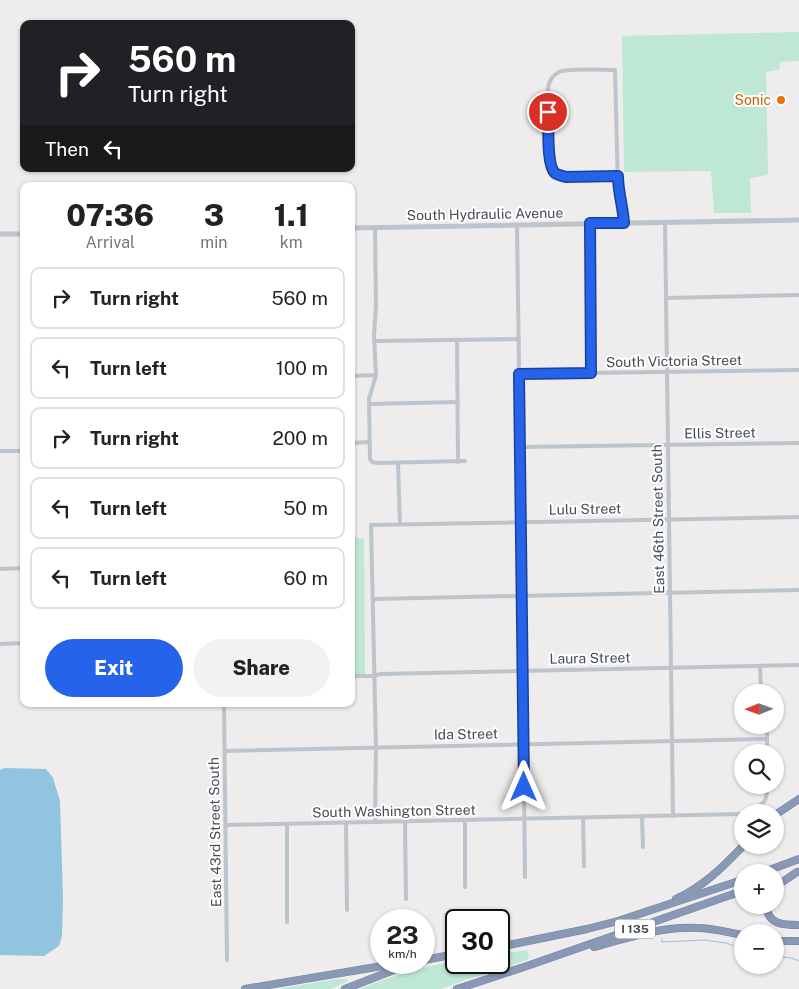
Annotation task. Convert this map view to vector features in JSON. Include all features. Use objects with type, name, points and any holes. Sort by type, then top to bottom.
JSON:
[{"type":"highway","points":[[784,810],[799,799]]},
{"type":"highway","points":[[644,913],[686,894],[717,872],[735,854]]},
{"type":"highway","points":[[784,865],[799,859]]},
{"type":"highway","points":[[784,877],[798,872]]},
{"type":"highway","points":[[784,881],[798,872]]},
{"type":"highway","name":"I 135","points":[[510,945],[586,929],[644,913],[734,883]]},
{"type":"highway","name":"I 135","points":[[457,989],[482,982],[734,894]]},
{"type":"highway","points":[[768,914],[777,923],[799,925]]},
{"type":"highway","points":[[527,966],[656,931],[696,928],[734,933]]},
{"type":"highway","points":[[784,941],[799,941]]},
{"type":"highway","points":[[245,989],[370,968]]},
{"type":"highway","points":[[345,989],[383,974]]},
{"type":"highway","points":[[464,989],[482,982]]},
{"type":"street","points":[[618,176],[566,177],[555,173],[551,166],[549,152],[548,88],[549,82],[558,72],[615,70],[618,176],[618,189],[624,223]]},
{"type":"street","name":"South Hydraulic Avenue","points":[[355,228],[799,220]]},
{"type":"street","name":"East 46th Street South","points":[[665,222],[673,816]]},
{"type":"street","points":[[590,223],[591,373]]},
{"type":"street","points":[[517,225],[522,522],[524,877]]},
{"type":"street","points":[[375,228],[376,310],[374,341],[376,375],[369,404],[370,459],[372,462],[378,463],[465,461]]},
{"type":"street","points":[[0,234],[20,234]]},
{"type":"street","points":[[666,298],[799,296]]},
{"type":"street","points":[[374,341],[519,339]]},
{"type":"street","points":[[457,340],[458,462]]},
{"type":"street","name":"South Victoria Street","points":[[519,374],[799,370]]},
{"type":"street","points":[[355,376],[376,375]]},
{"type":"street","points":[[369,404],[458,402]]},
{"type":"street","points":[[355,443],[369,442]]},
{"type":"street","name":"Ellis Street","points":[[520,446],[799,443]]},
{"type":"street","points":[[0,451],[20,451]]},
{"type":"street","points":[[398,463],[400,524]]},
{"type":"street","name":"Lulu Street","points":[[372,599],[371,525],[799,517]]},
{"type":"street","points":[[0,569],[20,568]]},
{"type":"street","points":[[375,822],[376,748],[372,599],[799,590]]},
{"type":"street","points":[[0,644],[20,643]]},
{"type":"street","name":"Laura Street","points":[[355,676],[523,670],[799,665]]},
{"type":"street","points":[[760,666],[761,684]]},
{"type":"street","name":"East 43rd Street South","points":[[224,707],[227,960]]},
{"type":"street","points":[[767,734],[767,744]]},
{"type":"street","name":"Ida Street","points":[[225,751],[767,739]]},
{"type":"street","points":[[761,804],[768,794]]},
{"type":"street","name":"South Washington Street","points":[[226,825],[734,814]]},
{"type":"street","points":[[642,817],[643,847]]},
{"type":"street","points":[[583,818],[584,866]]},
{"type":"street","points":[[465,820],[465,887]]},
{"type":"street","points":[[405,822],[406,899]]},
{"type":"street","points":[[346,823],[347,910]]},
{"type":"street","points":[[287,824],[287,922]]},
{"type":"green space","points":[[799,32],[799,61],[781,62],[779,70],[766,72],[768,175],[750,178],[751,213],[714,213],[711,171],[624,172],[622,36]]},
{"type":"green space","points":[[355,536],[364,539],[365,674],[355,674]]},
{"type":"green space","points":[[527,950],[529,955],[527,960],[510,966],[510,952]]},
{"type":"green space","points":[[445,963],[445,974],[487,974],[441,989],[360,989],[402,974],[435,974],[435,965]]},
{"type":"green space","points":[[347,979],[348,981],[331,989],[278,989]]},
{"type":"water","points":[[5,768],[46,769],[53,778],[60,801],[63,899],[62,936],[59,946],[44,956],[0,955],[0,770]]},
{"type":"waterway","points":[[662,938],[662,942],[704,940],[734,946]]},
{"type":"waterway","points":[[784,957],[799,961]]},
{"type":"place","name":"Sonic","points":[[781,100]]},
{"type":"route","points":[[524,787],[519,374],[591,373],[590,223],[624,223],[618,189],[618,176],[566,177],[555,173],[549,154],[548,112]]}]
